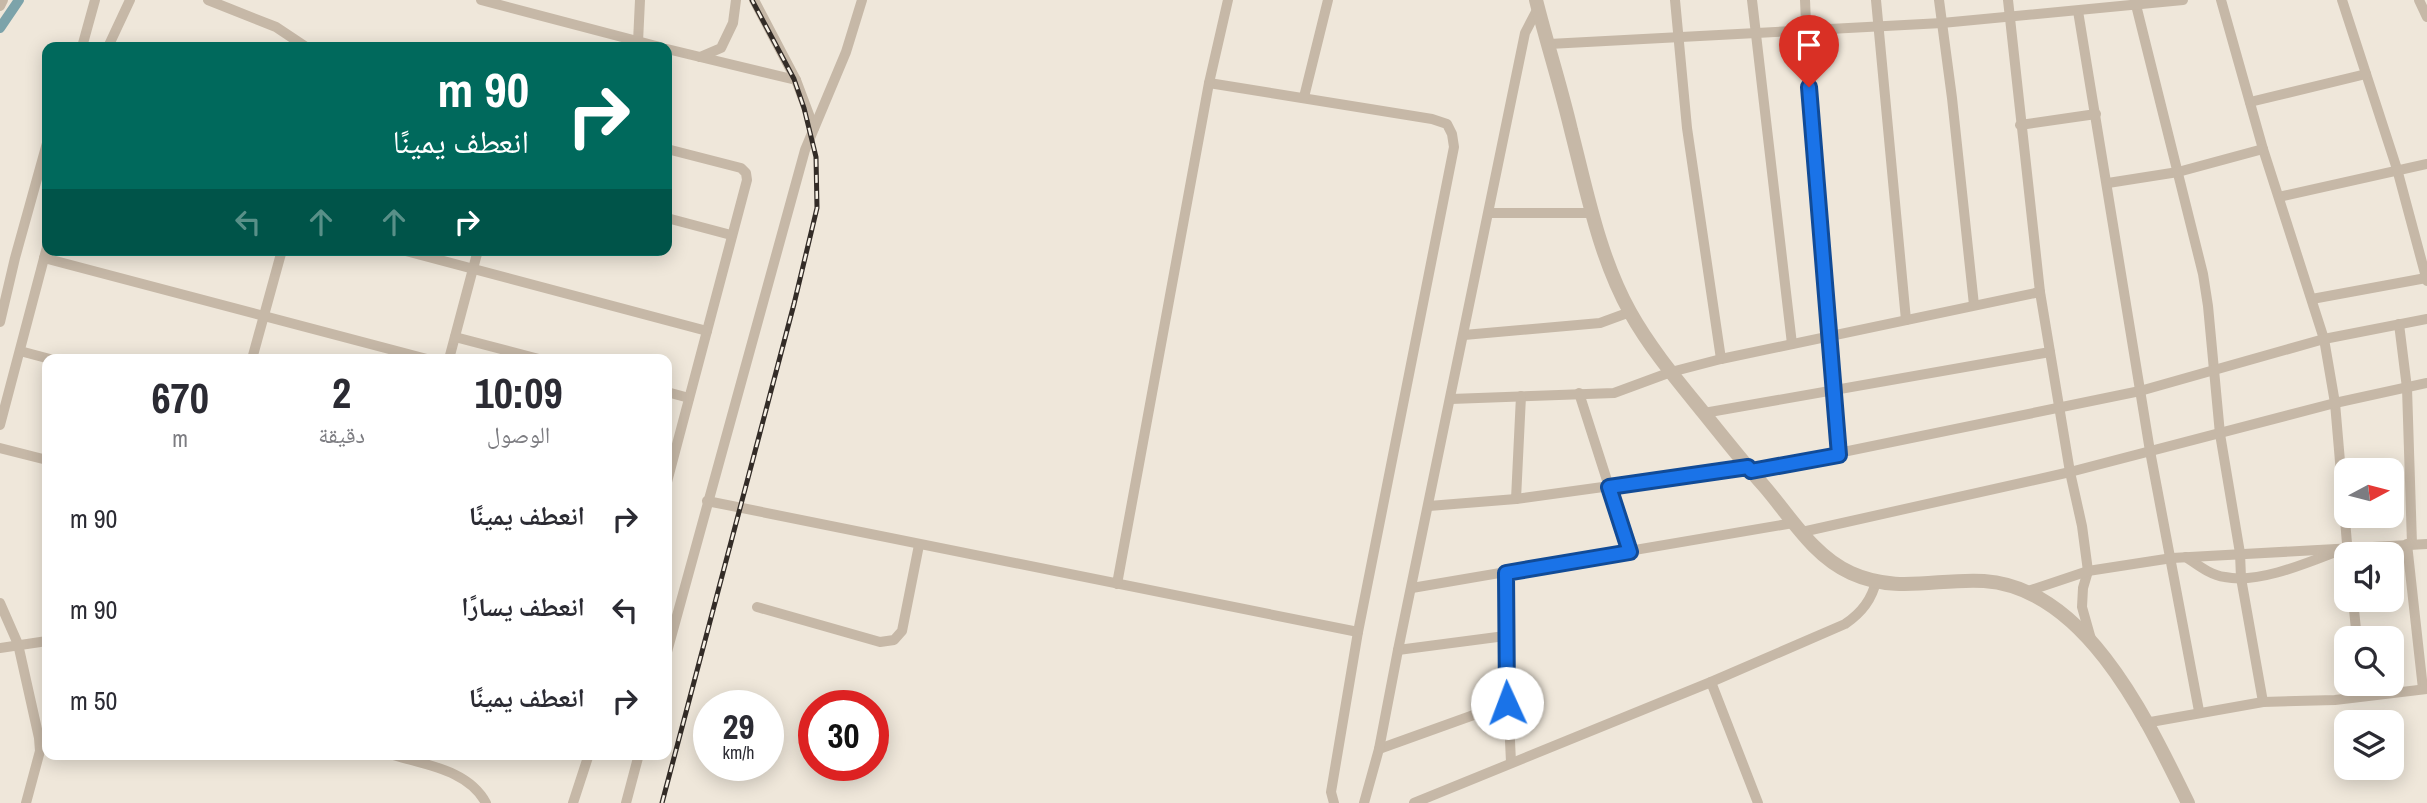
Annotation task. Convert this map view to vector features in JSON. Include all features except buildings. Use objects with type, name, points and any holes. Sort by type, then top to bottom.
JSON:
[{"type":"street","points":[[0,6],[4,0]]},
{"type":"street","points":[[83,42],[95,0]]},
{"type":"street","points":[[110,42],[130,0]]},
{"type":"street","points":[[208,0],[276,27],[298,42]]},
{"type":"street","points":[[481,0],[523,6],[642,42]]},
{"type":"street","points":[[638,41],[640,0]]},
{"type":"street","points":[[699,58],[721,48],[733,23],[736,0]]},
{"type":"street","points":[[754,0],[796,80],[814,128]]},
{"type":"street","points":[[672,634],[784,221],[814,128],[846,52],[862,0]]},
{"type":"street","points":[[1117,584],[1209,83],[1228,0]]},
{"type":"street","points":[[1304,97],[1328,0]]},
{"type":"street","points":[[1675,0],[1687,128],[1721,359]]},
{"type":"street","points":[[1752,0],[1793,344]]},
{"type":"street","points":[[1805,0],[1810,114],[1839,455]]},
{"type":"street","points":[[1877,0],[1906,320]]},
{"type":"street","points":[[1939,0],[1974,305]]},
{"type":"street","points":[[2008,0],[2040,292],[2070,472],[2082,526],[2088,571],[2083,588],[2082,607],[2092,642]]},
{"type":"street","points":[[1549,44],[1942,23],[2183,0]]},
{"type":"street","points":[[2221,0],[2263,149],[2324,339],[2335,403],[2346,542]]},
{"type":"street","points":[[2312,299],[2427,280],[2397,169],[2342,0]]},
{"type":"street","points":[[2419,0],[2427,17]]},
{"type":"street","points":[[1537,4],[1592,213],[1610,269],[1630,312],[1671,372],[1749,469],[1798,528],[1832,562],[1850,573],[1876,581],[1908,584],[1981,580],[1999,582],[2028,591],[2058,610],[2092,642],[2116,671],[2188,803]]},
{"type":"street","points":[[1364,803],[1380,749],[1525,33],[1537,4]]},
{"type":"street","points":[[2136,5],[2203,274],[2220,434],[2263,702]]},
{"type":"street","points":[[2078,10],[2140,391],[2199,711]]},
{"type":"street","points":[[672,50],[796,80]]},
{"type":"street","points":[[2250,102],[2366,74]]},
{"type":"street","points":[[1209,83],[1441,121],[1450,128],[1454,140],[1358,632],[1331,792],[1334,803]]},
{"type":"street","points":[[2020,125],[2096,114]]},
{"type":"street","points":[[2108,183],[2178,172],[2263,149]]},
{"type":"street","points":[[672,150],[741,168],[746,173],[747,180],[672,463]]},
{"type":"street","points":[[0,321],[42,160]]},
{"type":"street","points":[[2279,197],[2427,164]]},
{"type":"street","points":[[1489,213],[1592,213]]},
{"type":"street","points":[[672,219],[731,235]]},
{"type":"street","points":[[0,425],[45,256]]},
{"type":"street","points":[[57,256],[409,354]]},
{"type":"street","points":[[253,354],[280,256]]},
{"type":"street","points":[[424,256],[707,331]]},
{"type":"street","points":[[450,354],[476,256]]},
{"type":"street","points":[[1451,399],[1614,393],[1671,372],[1721,359],[2040,292]]},
{"type":"street","points":[[1464,335],[1600,323],[1630,312]]},
{"type":"street","points":[[1429,506],[1516,499],[1839,455],[2140,391],[2324,339],[2427,319]]},
{"type":"street","points":[[2399,324],[2407,388],[2409,544],[2425,689],[2404,689]]},
{"type":"street","points":[[455,337],[519,354]]},
{"type":"street","points":[[20,351],[42,357]]},
{"type":"street","points":[[1704,413],[2050,352]]},
{"type":"street","points":[[1412,588],[1798,528],[2070,472],[2335,403],[2427,383]]},
{"type":"street","points":[[672,393],[689,398]]},
{"type":"street","points":[[1578,393],[1630,552]]},
{"type":"street","points":[[1516,499],[1521,396]]},
{"type":"street","points":[[0,447],[42,459]]},
{"type":"street","points":[[708,501],[1358,632]]},
{"type":"street","points":[[2404,545],[2427,544]]},
{"type":"street","points":[[757,607],[880,642],[894,640],[902,631],[919,545]]},
{"type":"street","points":[[2028,591],[2088,571],[2172,558],[2240,553],[2334,551]]},
{"type":"street","points":[[2186,557],[2206,571],[2225,578],[2241,578],[2266,574],[2334,555]]},
{"type":"street","points":[[1506,573],[1505,636],[1511,762]]},
{"type":"street","points":[[1414,803],[1711,682],[1845,624],[1863,609],[1876,581]]},
{"type":"street","points":[[0,603],[18,644],[39,738],[40,751],[26,803]]},
{"type":"street","points":[[1398,650],[1505,636]]},
{"type":"street","points":[[0,648],[42,642]]},
{"type":"street","points":[[1711,682],[1758,803]]},
{"type":"street","points":[[2145,723],[2199,711],[2263,702],[2335,700],[2347,696]]},
{"type":"street","points":[[1380,749],[1507,703]]},
{"type":"street","points":[[410,760],[468,781],[479,791],[486,803]]},
{"type":"street","points":[[573,803],[587,760]]},
{"type":"street","points":[[626,803],[637,760]]},
{"type":"waterway","points":[[0,28],[19,0]]},
{"type":"railway","points":[[662,803],[817,208],[816,157],[804,108],[794,79],[752,0]]},
{"type":"route","points":[[1507,703],[1506,573],[1630,552],[1609,487],[1748,467],[1751,471],[1839,455],[1809,87]]}]
